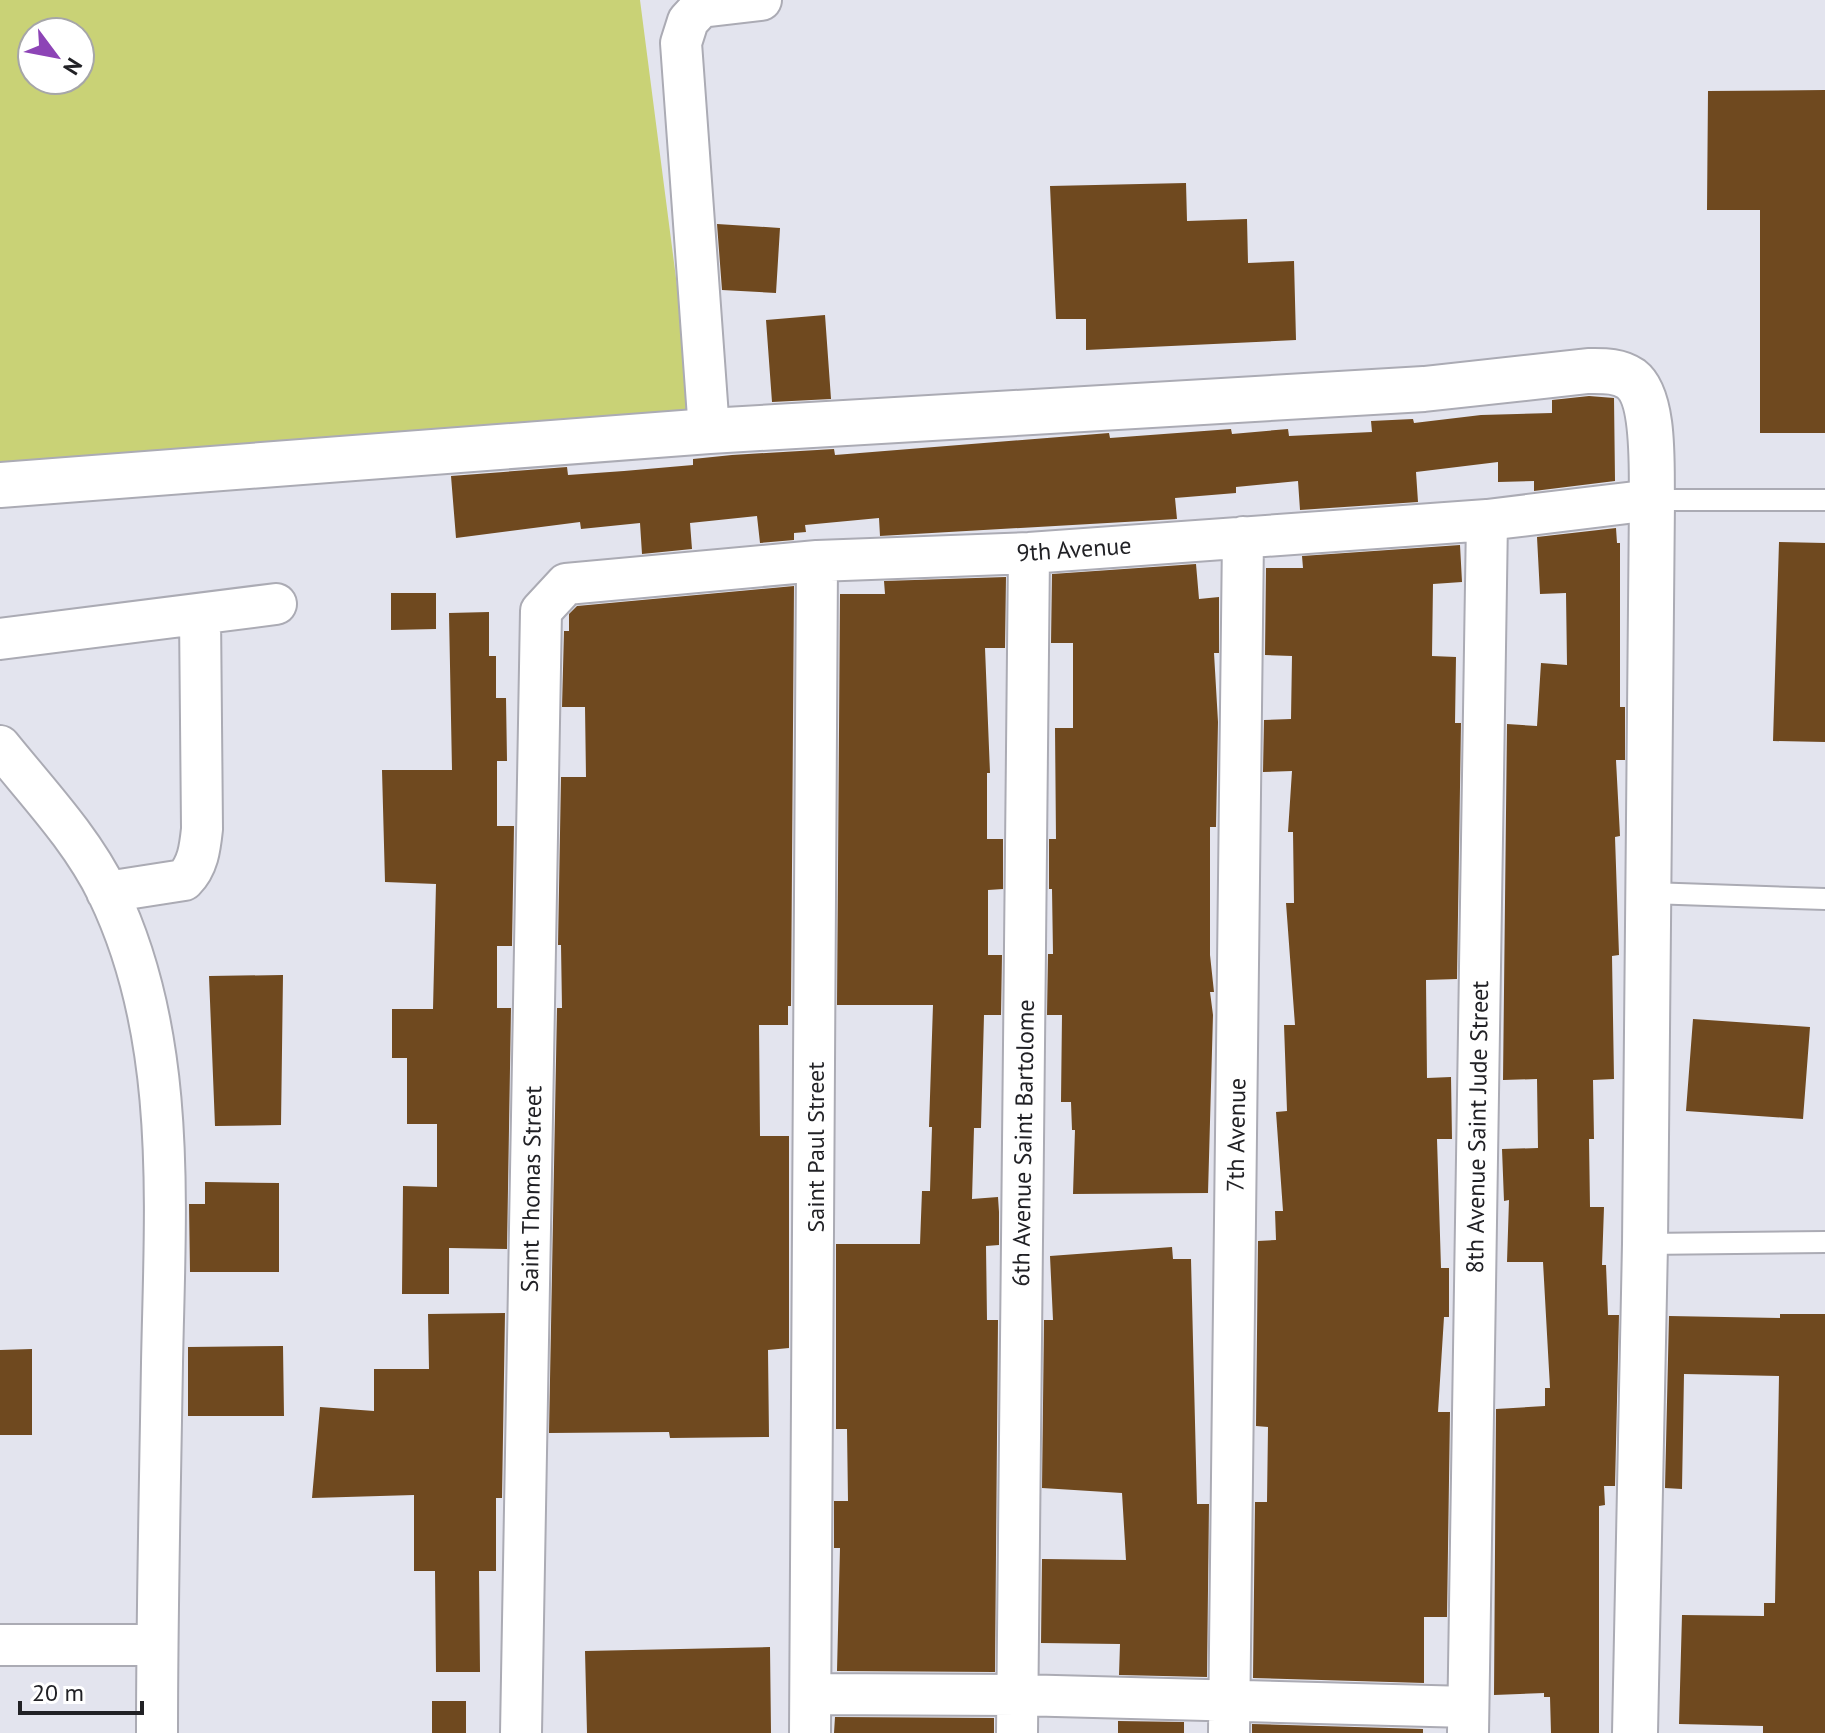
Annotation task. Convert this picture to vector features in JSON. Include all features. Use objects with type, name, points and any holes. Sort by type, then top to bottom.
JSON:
[{"type":"street","points":[[709,431],[681,43],[688,21],[701,7],[761,0]]},
{"type":"street","points":[[0,485],[709,431],[1424,389],[1612,371],[1632,379],[1643,397],[1649,425],[1652,500],[1650,893],[1635,1733]]},
{"type":"street","name":"9th Avenue","points":[[541,645],[541,611],[566,584],[817,561],[1029,553],[1487,520],[1652,500]]},
{"type":"street","name":"8th Avenue Saint Jude Street","points":[[1468,1720],[1487,520]]},
{"type":"street","name":"7th Avenue","points":[[1230,1717],[1243,537]]},
{"type":"street","name":"6th Avenue Saint Bartolome","points":[[1018,1714],[1029,553]]},
{"type":"street","name":"Saint Paul Street","points":[[810,1733],[813,1694],[817,561]]},
{"type":"street","points":[[0,639],[276,604]]},
{"type":"street","points":[[107,892],[184,880],[192,871],[199,853],[202,829],[200,614]]},
{"type":"street","name":"Saint Thomas Street","points":[[521,1733],[541,645]]},
{"type":"street","points":[[0,746],[62,824],[107,892],[137,973],[161,1087],[165,1205],[157,1733]]},
{"type":"street","points":[[0,1645],[157,1645]]},
{"type":"street","points":[[813,1694],[1018,1714],[1468,1720]]},
{"type":"lane","points":[[1652,500],[1825,500]]},
{"type":"lane","points":[[1650,893],[1825,899]]},
{"type":"lane","points":[[1645,1244],[1825,1242]]},
{"type":"green space","points":[[0,0],[640,0],[694,417],[0,470]]},
{"type":"building","points":[[1825,90],[1825,433],[1760,433],[1760,210],[1707,210],[1708,91]]},
{"type":"building","points":[[1186,183],[1187,221],[1247,219],[1248,263],[1294,261],[1296,340],[1086,350],[1086,319],[1056,319],[1050,186]]},
{"type":"building","points":[[717,224],[780,228],[776,293],[722,290]]},
{"type":"building","points":[[825,315],[831,399],[772,402],[766,320]]},
{"type":"building","points":[[1589,396],[1614,398],[1615,481],[1534,491],[1534,481],[1498,482],[1498,462],[1416,472],[1418,502],[1300,510],[1298,481],[1236,487],[1236,493],[1175,498],[1177,519],[880,536],[879,518],[805,525],[806,532],[794,533],[794,540],[760,543],[757,516],[690,523],[692,549],[642,554],[640,523],[581,529],[580,522],[456,538],[451,476],[567,467],[568,475],[693,465],[693,459],[732,455],[834,449],[835,455],[1109,433],[1110,438],[1231,429],[1232,434],[1288,429],[1289,436],[1372,432],[1371,421],[1413,419],[1414,423],[1481,415],[1552,413],[1552,400]]},
{"type":"building","points":[[1616,528],[1617,543],[1620,543],[1620,707],[1625,707],[1625,760],[1616,760],[1620,836],[1615,837],[1619,955],[1612,956],[1614,1079],[1593,1080],[1594,1139],[1589,1139],[1590,1207],[1604,1207],[1602,1265],[1606,1265],[1608,1315],[1619,1315],[1615,1486],[1604,1486],[1605,1505],[1599,1506],[1599,1733],[1551,1733],[1550,1697],[1544,1697],[1544,1693],[1494,1695],[1496,1409],[1545,1406],[1545,1388],[1550,1388],[1543,1262],[1507,1262],[1509,1200],[1504,1201],[1502,1149],[1538,1148],[1537,1079],[1503,1080],[1507,724],[1537,726],[1541,663],[1567,665],[1566,593],[1540,594],[1537,537]]},
{"type":"building","points":[[1779,542],[1825,543],[1825,742],[1773,741]]},
{"type":"building","points":[[1460,545],[1462,582],[1433,584],[1432,656],[1456,657],[1455,723],[1461,723],[1457,979],[1426,980],[1427,1078],[1451,1077],[1452,1139],[1437,1139],[1441,1268],[1449,1268],[1449,1317],[1444,1317],[1438,1412],[1450,1412],[1447,1617],[1424,1617],[1424,1683],[1253,1678],[1255,1502],[1267,1502],[1268,1427],[1256,1426],[1258,1241],[1276,1240],[1275,1211],[1283,1211],[1276,1112],[1287,1111],[1284,1025],[1295,1025],[1286,903],[1294,903],[1293,832],[1288,832],[1292,771],[1263,772],[1264,720],[1291,719],[1292,656],[1265,655],[1266,568],[1303,568],[1302,556]]},
{"type":"building","points":[[1196,564],[1199,599],[1219,597],[1219,653],[1214,653],[1218,722],[1216,827],[1210,827],[1210,955],[1214,992],[1210,992],[1213,1015],[1208,1193],[1073,1194],[1075,1130],[1072,1130],[1071,1102],[1061,1102],[1062,1015],[1047,1015],[1048,954],[1053,954],[1049,839],[1056,839],[1055,728],[1073,728],[1073,643],[1051,643],[1052,574]]},
{"type":"building","points":[[1006,577],[1005,648],[985,648],[990,773],[987,773],[987,839],[1003,839],[1003,889],[988,890],[988,955],[1002,955],[1001,1015],[984,1015],[981,1128],[974,1128],[972,1199],[998,1197],[999,1212],[999,1245],[986,1246],[987,1320],[998,1320],[995,1672],[837,1671],[840,1548],[834,1548],[834,1501],[848,1501],[847,1429],[836,1429],[836,1244],[920,1244],[922,1191],[930,1191],[933,1005],[837,1005],[840,594],[885,594],[884,581]]},
{"type":"building","points":[[794,586],[791,1006],[788,1006],[788,1025],[759,1025],[760,1136],[789,1136],[789,1348],[768,1350],[769,1437],[670,1438],[669,1432],[549,1433],[557,1008],[562,1008],[561,945],[558,945],[561,777],[586,777],[585,707],[562,707],[564,631],[569,631],[569,614],[577,606]]},
{"type":"building","points":[[391,593],[436,593],[436,629],[391,630]]},
{"type":"building","points":[[489,612],[489,656],[496,656],[496,698],[506,698],[507,761],[497,761],[497,826],[514,826],[512,946],[497,946],[497,1008],[511,1008],[507,1249],[449,1248],[449,1294],[402,1294],[403,1186],[437,1187],[437,1124],[407,1124],[407,1058],[392,1058],[392,1009],[433,1009],[436,884],[385,882],[382,770],[452,770],[449,613]]},
{"type":"building","points":[[283,975],[281,1125],[215,1126],[209,976]]},
{"type":"building","points":[[1693,1019],[1810,1027],[1803,1119],[1686,1111]]},
{"type":"building","points":[[205,1182],[279,1183],[279,1272],[190,1272],[189,1204],[205,1204]]},
{"type":"building","points":[[1172,1247],[1173,1259],[1191,1259],[1197,1504],[1209,1504],[1207,1677],[1119,1675],[1120,1644],[1041,1643],[1042,1559],[1126,1560],[1122,1493],[1042,1488],[1044,1320],[1053,1320],[1050,1256]]},
{"type":"building","points":[[505,1313],[502,1498],[496,1498],[496,1571],[479,1571],[480,1672],[436,1672],[435,1571],[414,1571],[414,1495],[312,1498],[320,1407],[374,1411],[374,1369],[429,1369],[428,1314]]},
{"type":"building","points":[[1780,1314],[1825,1314],[1825,1733],[1763,1733],[1763,1726],[1679,1724],[1682,1615],[1764,1616],[1764,1603],[1775,1603],[1779,1376],[1684,1374],[1682,1489],[1665,1488],[1669,1316],[1780,1318]]},
{"type":"building","points":[[283,1346],[284,1416],[188,1416],[188,1347]]},
{"type":"building","points":[[32,1349],[32,1435],[0,1435],[0,1350]]},
{"type":"building","points":[[770,1647],[771,1733],[587,1733],[585,1651]]},
{"type":"building","points":[[432,1701],[466,1701],[466,1733],[432,1733]]},
{"type":"building","points":[[835,1717],[994,1718],[994,1733],[834,1733]]},
{"type":"building","points":[[1118,1721],[1184,1722],[1184,1733],[1118,1733]]},
{"type":"building","points":[[1252,1724],[1423,1729],[1423,1733],[1252,1733]]}]
